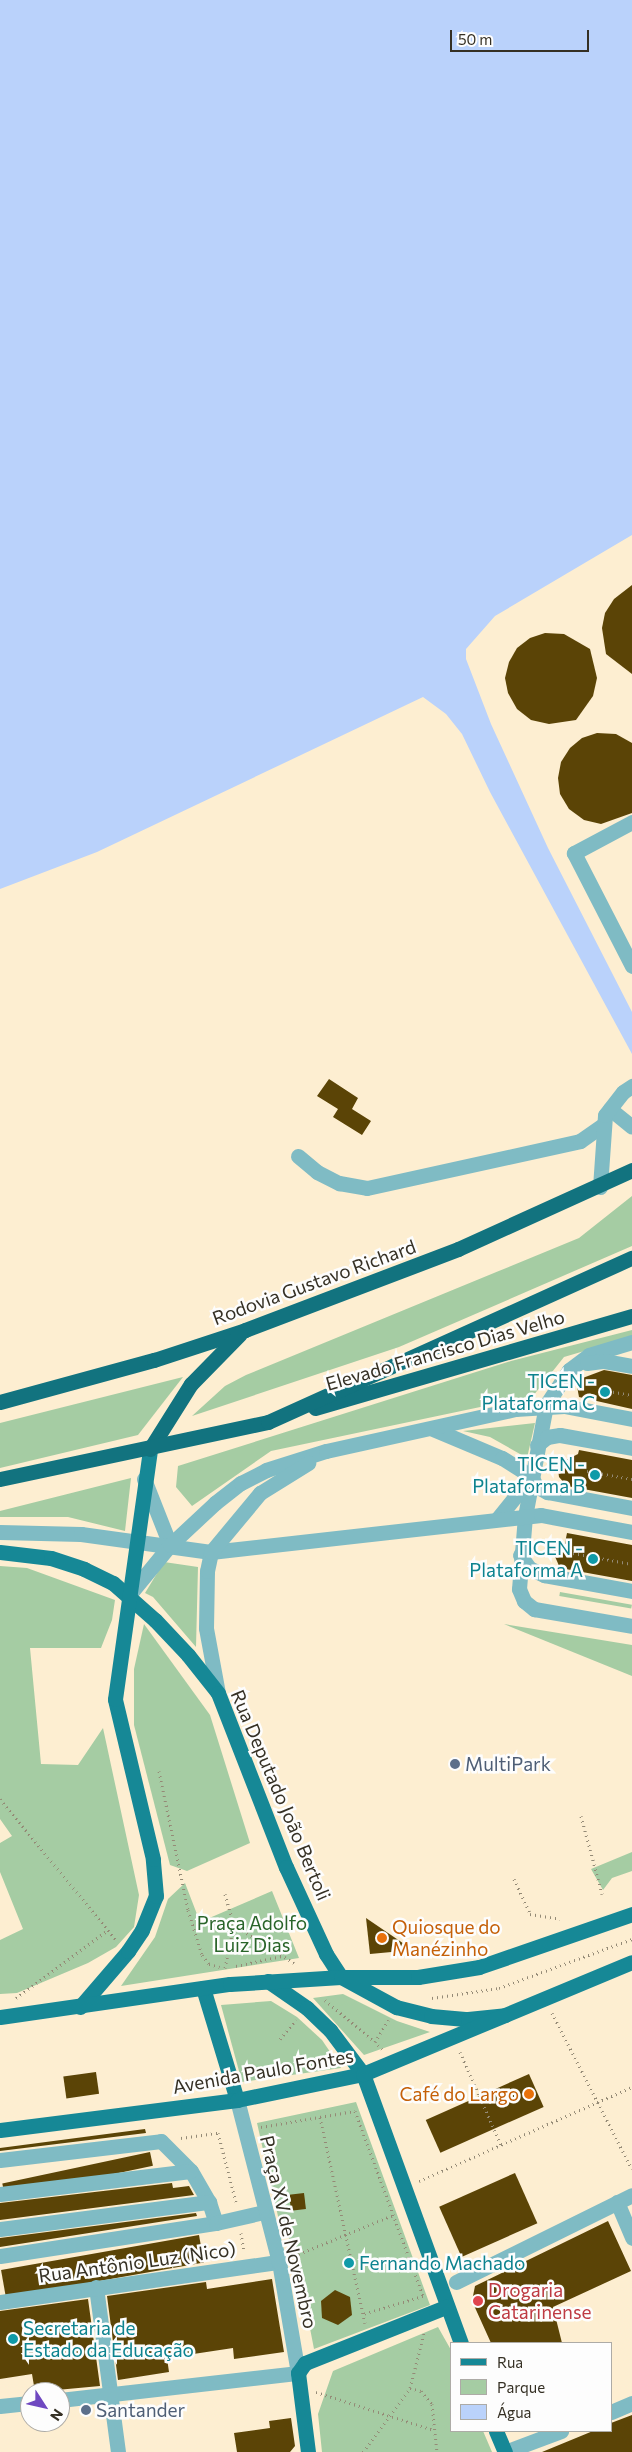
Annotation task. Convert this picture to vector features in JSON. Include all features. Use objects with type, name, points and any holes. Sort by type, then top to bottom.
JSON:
[{"type":"highway","name":"Rodovia Gustavo Richard","points":[[0,1402],[154,1360],[245,1330],[458,1249],[600,1187],[632,1170]]},
{"type":"highway","points":[[0,1479],[150,1449],[268,1422],[632,1258]]},
{"type":"highway","name":"Elevado Francisco Dias Velho","points":[[268,1422],[632,1316]]},
{"type":"highway","points":[[150,1449],[191,1384],[245,1330]]},
{"type":"main road","points":[[80,2007],[133,1944],[156,1896],[153,1859],[115,1699],[144,1479],[150,1449]]},
{"type":"main road","name":"Rua Deputado João Bertoli","points":[[0,1552],[51,1558],[84,1569],[129,1595],[188,1655],[218,1693],[286,1867],[326,1954],[341,1977]]},
{"type":"main road","points":[[0,2017],[203,1988],[268,1981],[341,1977],[418,1977],[478,1967],[632,1914]]},
{"type":"main road","name":"Avenida Paulo Fontes","points":[[0,2130],[237,2100],[363,2074],[632,1962]]},
{"type":"main road","points":[[341,1977],[396,2007],[431,2016],[468,2019],[505,2015]]},
{"type":"main road","points":[[268,1981],[307,2008],[330,2030],[363,2074],[446,2307],[461,2342]]},
{"type":"main road","points":[[203,1988],[237,2100]]},
{"type":"main road","name":"Praça XV de Novembro","points":[[308,2452],[299,2380],[311,2359],[446,2307]]},
{"type":"main road","points":[[496,2432],[505,2452]]},
{"type":"street","points":[[632,822],[574,853],[632,966]]},
{"type":"street","points":[[600,1187],[604,1115],[632,1086]]},
{"type":"street","points":[[610,1109],[632,1127]]},
{"type":"street","points":[[298,1156],[316,1172],[339,1183],[367,1188],[580,1141],[603,1125]]},
{"type":"street","points":[[632,1342],[589,1355],[569,1370],[554,1389],[546,1405],[531,1476],[525,1516],[520,1555],[519,1589],[524,1601],[534,1608],[632,1626]]},
{"type":"street","points":[[569,1370],[604,1361],[632,1366]]},
{"type":"street","points":[[554,1389],[564,1406]]},
{"type":"street","points":[[129,1595],[170,1545],[241,1483],[266,1470],[326,1451],[433,1430],[515,1409],[546,1405],[564,1406],[632,1420]]},
{"type":"street","points":[[433,1430],[502,1458],[531,1476],[536,1486],[547,1492],[632,1508]]},
{"type":"street","points":[[537,1445],[547,1437],[560,1435],[632,1448]]},
{"type":"street","points":[[218,1693],[206,1628],[207,1571],[211,1552],[260,1493],[326,1451]]},
{"type":"street","points":[[498,1518],[531,1476]]},
{"type":"street","points":[[144,1479],[170,1545]]},
{"type":"street","points":[[523,1533],[541,1515]]},
{"type":"street","points":[[0,1532],[47,1532],[170,1545],[211,1552],[498,1518],[541,1515],[632,1532]]},
{"type":"street","points":[[229,1530],[239,1550]]},
{"type":"street","points":[[520,1555],[530,1568],[544,1575],[632,1591]]},
{"type":"street","name":"Praça XV de Novembro","points":[[237,2100],[264,2212],[279,2262],[299,2380]]},
{"type":"street","points":[[0,2160],[161,2141],[191,2171],[209,2202],[216,2223]]},
{"type":"street","points":[[0,2194],[191,2171]]},
{"type":"street","points":[[456,2282],[632,2195]]},
{"type":"street","points":[[0,2229],[209,2202]]},
{"type":"street","points":[[617,2202],[632,2238]]},
{"type":"street","points":[[0,2256],[216,2223],[264,2212]]},
{"type":"street","name":"Rua Antônio Luz (Nico)","points":[[0,2302],[279,2262]]},
{"type":"street","points":[[96,2287],[118,2452]]},
{"type":"street","points":[[70,2399],[110,2394],[299,2380]]},
{"type":"street","points":[[0,2406],[20,2404]]},
{"type":"street","points":[[612,2412],[632,2404]]},
{"type":"street","points":[[505,2452],[558,2432]]},
{"type":"path","points":[[603,1390],[632,1395]]},
{"type":"path","points":[[587,1471],[632,1479]]},
{"type":"path","points":[[573,1553],[632,1564]]},
{"type":"path","points":[[159,1771],[188,1910],[202,1955],[209,1964],[225,1968],[282,1956]]},
{"type":"path","points":[[0,1798],[122,1947]]},
{"type":"path","points":[[581,1816],[602,1894]]},
{"type":"path","points":[[514,1879],[530,1914],[541,1918],[564,1918]]},
{"type":"path","points":[[225,1894],[234,1925],[225,1968]]},
{"type":"path","points":[[234,1925],[302,1969]]},
{"type":"path","points":[[13,1999],[108,1930]]},
{"type":"path","points":[[427,1997],[499,1988],[632,1939]]},
{"type":"path","points":[[319,1994],[385,2052]]},
{"type":"path","points":[[552,2013],[632,2168]]},
{"type":"path","points":[[375,2042],[391,2015]]},
{"type":"path","points":[[280,2039],[299,2017]]},
{"type":"path","points":[[460,2052],[501,2145]]},
{"type":"path","points":[[419,2181],[632,2087]]},
{"type":"path","points":[[256,2128],[355,2111],[423,2296],[363,2314]]},
{"type":"path","points":[[320,2116],[368,2337]]},
{"type":"path","points":[[161,2141],[218,2133],[239,2218],[246,2267]]},
{"type":"path","points":[[279,2262],[393,2214]]},
{"type":"path","points":[[363,2452],[410,2388],[429,2314]]},
{"type":"path","points":[[299,2380],[391,2416],[434,2430]]},
{"type":"path","points":[[410,2388],[421,2391],[432,2404],[437,2452]]},
{"type":"green space","points":[[632,1196],[632,1246],[399,1347],[192,1416],[225,1386],[246,1375],[579,1238]]},
{"type":"green space","points":[[632,1330],[632,1337],[564,1357],[533,1396],[271,1451],[192,1506],[176,1487],[178,1466],[511,1361]]},
{"type":"green space","points":[[183,1377],[138,1435],[0,1468],[0,1423]]},
{"type":"green space","points":[[535,1423],[527,1458],[490,1437],[463,1431]]},
{"type":"green space","points":[[131,1478],[125,1531],[68,1517],[0,1517],[0,1511]]},
{"type":"green space","points":[[164,1562],[198,1567],[196,1647],[153,1597],[145,1593]]},
{"type":"green space","points":[[0,1566],[27,1568],[115,1600],[112,1620],[101,1648],[30,1648],[41,1764],[78,1765],[103,1728],[139,1895],[134,1927],[116,1947],[88,1963],[17,1993],[0,1994],[0,1940],[23,1929],[0,1872],[0,1843],[12,1836],[0,1819]]},
{"type":"green space","points":[[560,1592],[632,1605],[631,1609],[559,1596]]},
{"type":"green space","points":[[144,1624],[210,1715],[250,1843],[187,1871],[170,1865],[134,1725],[134,1669]]},
{"type":"green space","points":[[504,1624],[632,1645],[632,1676],[511,1627]]},
{"type":"green space","points":[[632,1852],[632,1871],[612,1878],[603,1890],[591,1869]]},
{"type":"green space","name":"Praça Adolfo Luiz Dias","points":[[185,1883],[200,1922],[272,1891],[299,1958],[121,1986],[155,1937],[168,1899]]},
{"type":"green space","points":[[343,1994],[397,2021],[430,2032],[364,2055],[313,1998]]},
{"type":"green space","points":[[271,2001],[297,2017],[322,2040],[341,2068],[242,2082],[221,2005]]},
{"type":"green space","points":[[356,2102],[430,2305],[314,2349],[294,2246],[280,2225],[257,2123]]},
{"type":"green space","points":[[438,2327],[450,2348],[450,2432],[483,2432],[492,2452],[322,2452],[318,2414],[333,2371]]},
{"type":"water","points":[[0,0],[632,0],[632,535],[495,616],[466,649],[466,659],[491,724],[548,848],[632,1012],[632,1054],[490,792],[462,734],[446,714],[423,697],[97,852],[0,889]]},
{"type":"building","points":[[632,585],[632,674],[606,654],[602,628],[605,613],[614,599]]},
{"type":"building","points":[[545,633],[564,634],[590,649],[597,678],[593,696],[576,720],[549,724],[531,720],[517,709],[508,693],[505,678],[509,662],[517,648],[530,638]]},
{"type":"building","points":[[597,733],[616,734],[632,743],[632,813],[601,824],[584,820],[569,809],[560,794],[558,778],[561,762],[570,748],[582,738]]},
{"type":"building","points":[[329,1079],[358,1098],[352,1109],[371,1121],[362,1135],[333,1117],[338,1109],[317,1096]]},
{"type":"building","name":"TICEN - Plataforma C","points":[[604,1370],[632,1375],[632,1409],[579,1397],[577,1386],[580,1379]]},
{"type":"building","name":"TICEN - Plataforma B","points":[[579,1450],[632,1460],[632,1498],[567,1486],[559,1477],[558,1469],[562,1462],[578,1454]]},
{"type":"building","name":"TICEN - Plataforma A","points":[[567,1533],[632,1545],[632,1581],[560,1568],[553,1552],[557,1546],[565,1543]]},
{"type":"building","name":"Quiosque do Manézinho","points":[[366,1918],[413,1950],[370,1954]]},
{"type":"building","points":[[96,2072],[99,2094],[66,2098],[63,2077]]},
{"type":"building","points":[[529,2074],[544,2107],[440,2153],[426,2120]]},
{"type":"building","points":[[145,2129],[146,2133],[0,2151],[0,2148]]},
{"type":"building","points":[[150,2152],[153,2166],[5,2197],[2,2183]]},
{"type":"building","points":[[515,2173],[537,2223],[462,2257],[439,2207]]},
{"type":"building","points":[[172,2183],[173,2188],[189,2186],[194,2195],[0,2220],[0,2203]]},
{"type":"building","points":[[304,2193],[306,2209],[291,2211],[289,2195]]},
{"type":"building","points":[[196,2213],[197,2216],[0,2247],[0,2238]]},
{"type":"building","points":[[608,2221],[631,2271],[553,2307],[562,2342],[491,2342],[472,2301],[475,2286]]},
{"type":"building","points":[[199,2235],[204,2263],[6,2297],[1,2270]]},
{"type":"building","points":[[272,2279],[284,2352],[234,2359],[233,2348],[167,2358],[169,2372],[118,2380],[107,2296],[206,2282],[207,2289]]},
{"type":"building","points":[[335,2290],[350,2297],[352,2315],[338,2325],[322,2318],[321,2301]]},
{"type":"building","points":[[88,2299],[100,2386],[70,2389],[70,2382],[33,2382],[32,2374],[0,2379],[0,2311]]},
{"type":"building","points":[[632,2415],[632,2452],[542,2452],[591,2432],[612,2432],[612,2423]]},
{"type":"building","points":[[291,2418],[295,2446],[290,2452],[237,2452],[234,2433],[270,2428],[269,2421]]},
{"type":"place","name":"TICEN - Plataforma C","points":[[605,1392]]},
{"type":"place","name":"TICEN - Plataforma B","points":[[595,1475]]},
{"type":"place","name":"TICEN - Plataforma A","points":[[593,1559]]},
{"type":"place","name":"MultiPark","points":[[455,1764]]},
{"type":"place","name":"Quiosque do Manézinho","points":[[382,1938]]},
{"type":"place","name":"Café do Largo","points":[[529,2094]]},
{"type":"place","name":"Fernando Machado","points":[[349,2263]]},
{"type":"place","name":"Drogaria Catarinense","points":[[478,2301]]},
{"type":"place","name":"Secretaria de Estado da Educação","points":[[13,2339]]},
{"type":"place","name":"Santander","points":[[86,2410]]}]
